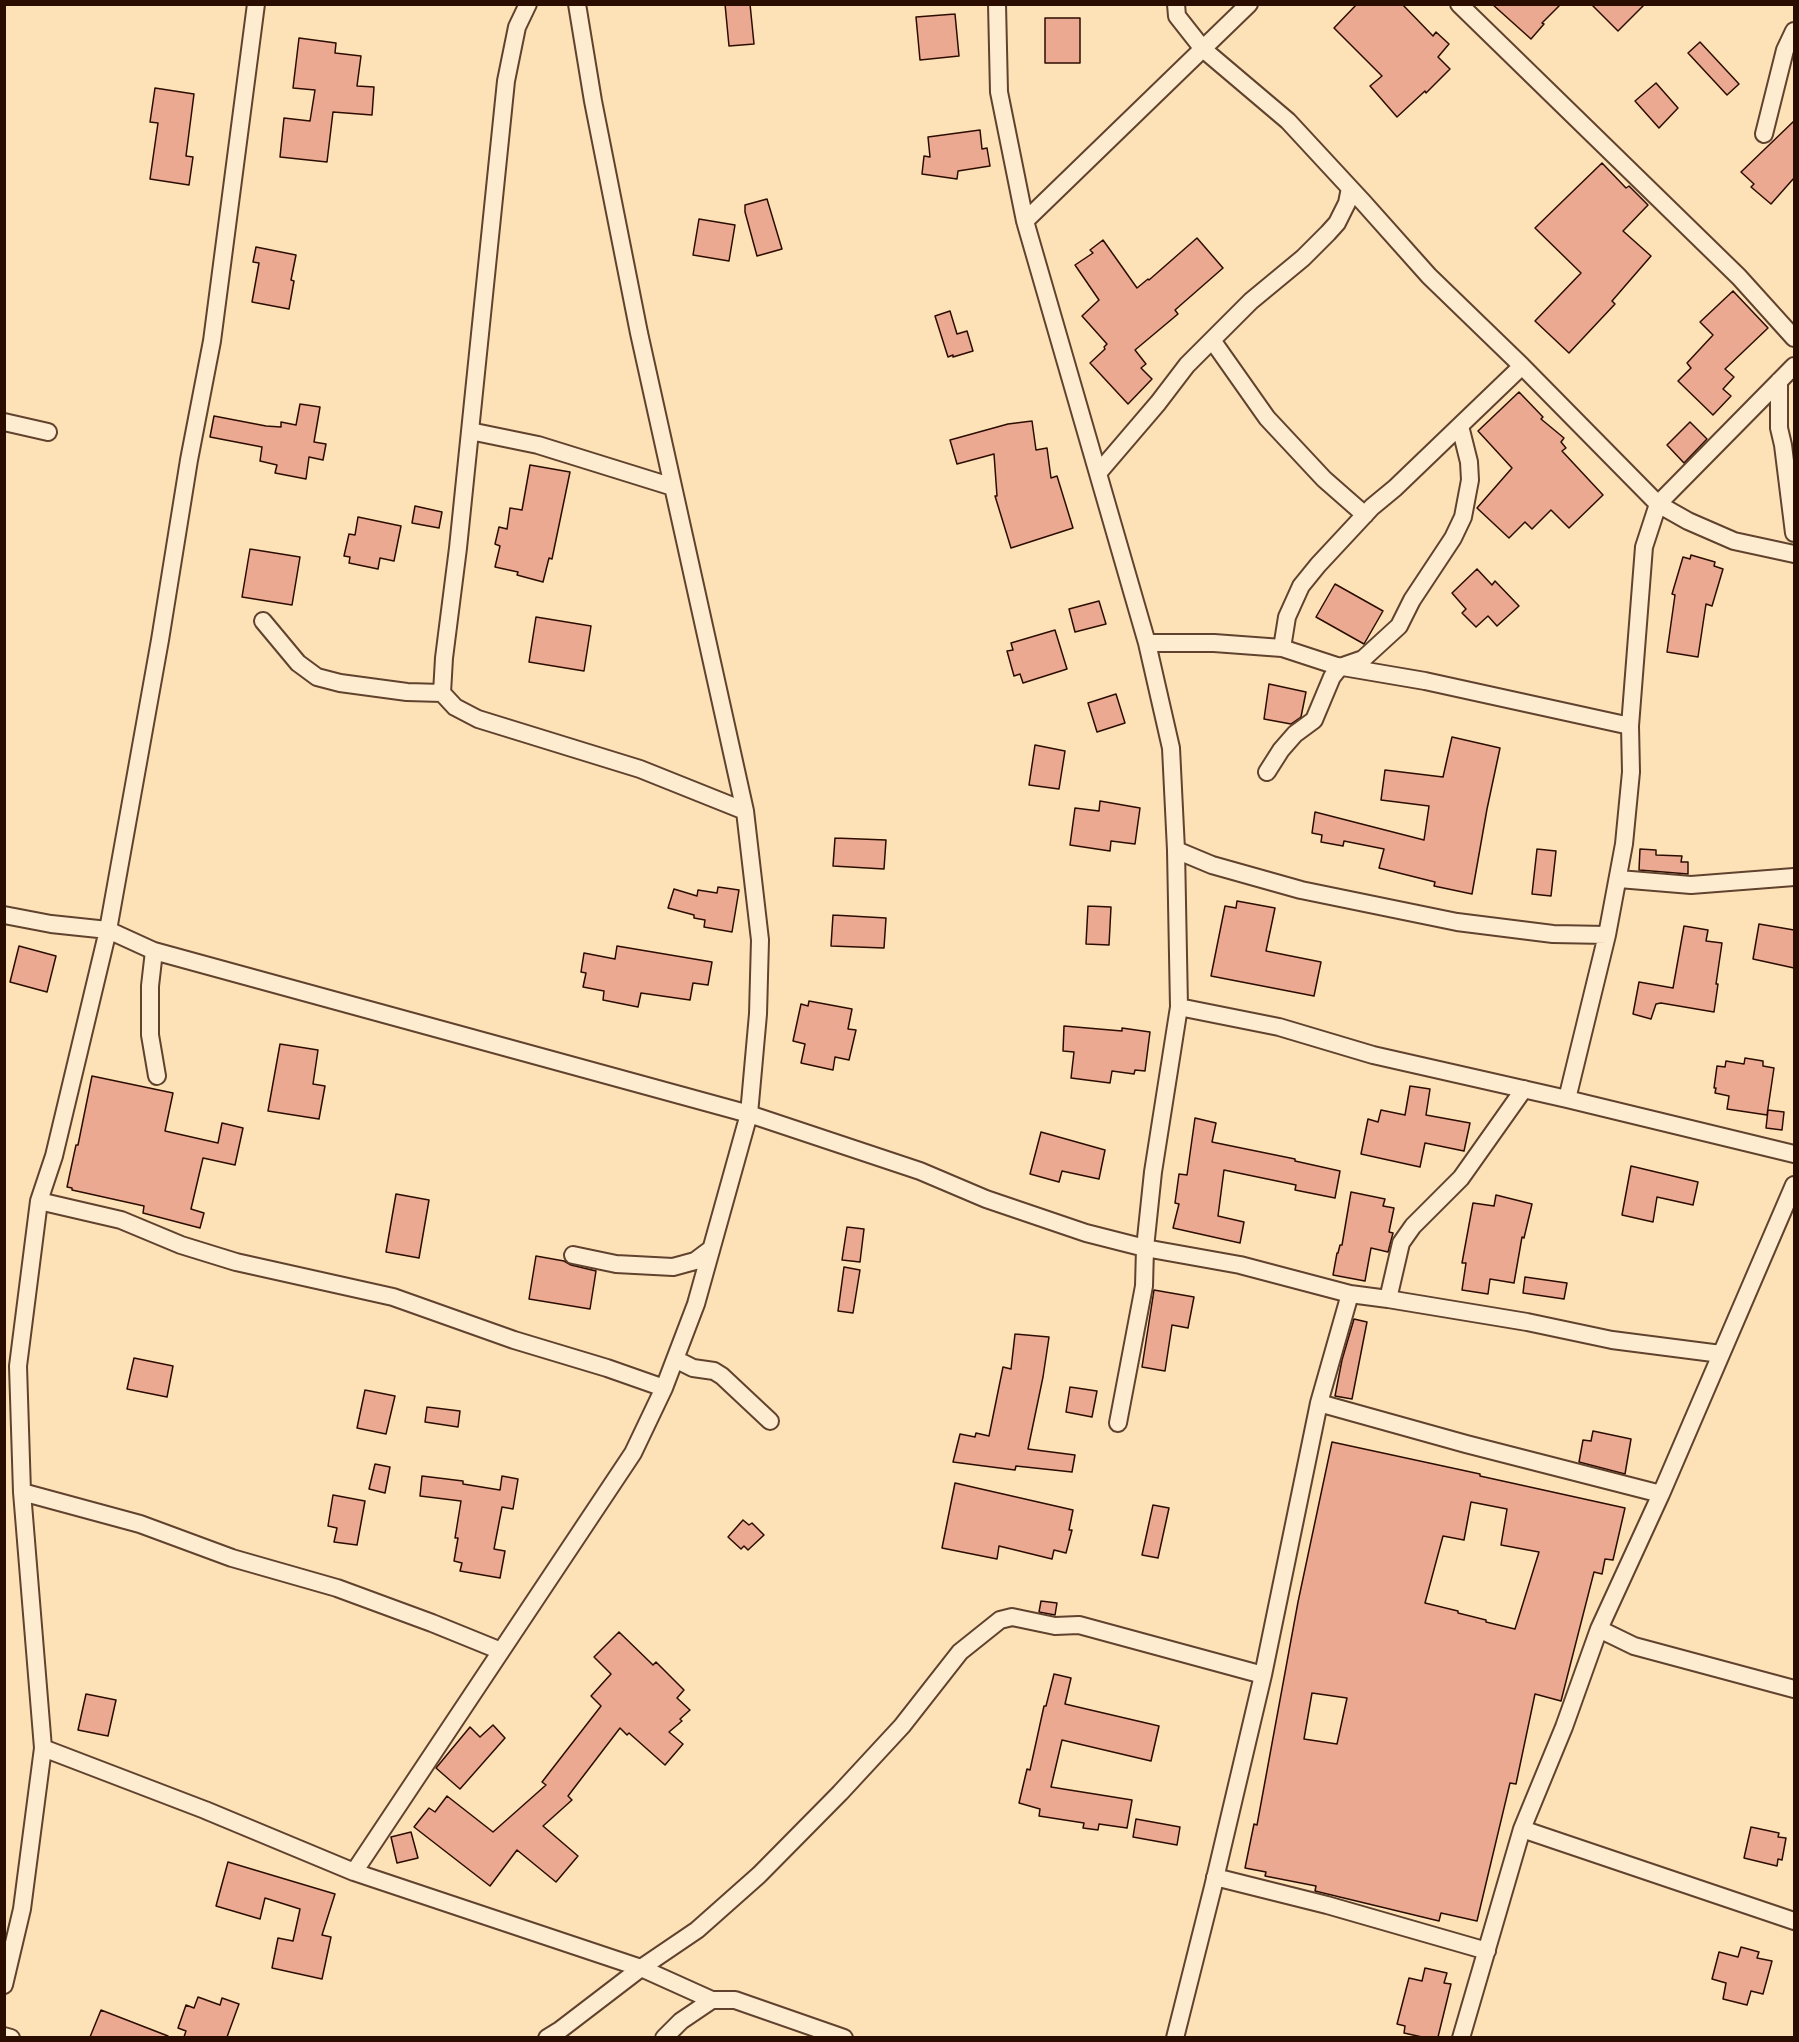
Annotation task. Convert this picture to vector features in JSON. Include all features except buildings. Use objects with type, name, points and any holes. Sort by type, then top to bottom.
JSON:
[{"type":"street","points":[[4,1985],[22,1909],[43,1748],[22,1492],[18,1366],[39,1200],[54,1156],[108,930],[160,640],[189,460],[212,341],[256,4]]},
{"type":"street","points":[[442,693],[506,81],[517,27],[528,4]]},
{"type":"street","points":[[354,1872],[633,1454],[664,1388],[696,1304],[749,1114],[758,1014],[760,940],[745,811],[610,189],[577,4]]},
{"type":"street","points":[[998,4],[999,92],[1025,220],[1147,643],[1171,748],[1176,850],[1179,1007],[1153,1172],[1144,1248],[1144,1286],[1118,1423]]},
{"type":"street","points":[[1176,4],[1177,16],[1203,49],[1288,122],[1429,276],[1522,366],[1658,504],[1688,521],[1734,541],[1794,554]]},
{"type":"street","points":[[1025,220],[1249,4]]},
{"type":"street","points":[[1460,5],[1739,277],[1794,338]]},
{"type":"street","points":[[1764,134],[1785,50],[1794,31]]},
{"type":"street","points":[[1099,472],[1187,365],[1251,301],[1303,258],[1328,233],[1347,203],[1350,188]]},
{"type":"street","points":[[1212,340],[1267,418],[1324,479],[1365,515]]},
{"type":"street","points":[[1282,648],[1287,617],[1301,586],[1365,515],[1522,366]]},
{"type":"street","points":[[1567,1098],[1619,879],[1630,772],[1630,726],[1644,547],[1658,504],[1794,366]]},
{"type":"street","points":[[1779,381],[1779,428],[1794,533]]},
{"type":"street","points":[[1267,772],[1288,742],[1314,720],[1332,677],[1340,667],[1363,659],[1399,626],[1412,600],[1453,538],[1463,517],[1470,480],[1469,462],[1460,426]]},
{"type":"street","points":[[8,427],[48,432]]},
{"type":"street","points":[[470,431],[538,445],[673,487]]},
{"type":"street","points":[[263,621],[298,663],[316,677],[340,683],[407,692],[442,693],[455,707],[478,719],[640,769],[745,811]]},
{"type":"street","points":[[1147,643],[1214,643],[1282,648],[1340,667],[1425,681],[1630,726]]},
{"type":"street","points":[[1176,850],[1212,866],[1301,890],[1457,922],[1553,934],[1607,936]]},
{"type":"street","points":[[1619,879],[1691,885],[1794,877]]},
{"type":"street","points":[[4,915],[51,924],[108,930],[154,951],[749,1114],[920,1171],[986,1199],[1086,1233],[1144,1248],[1240,1266],[1350,1294],[1527,1322],[1612,1340],[1721,1354]]},
{"type":"street","points":[[154,951],[150,986],[150,1035],[157,1076]]},
{"type":"street","points":[[1179,1007],[1279,1027],[1373,1055],[1567,1098],[1794,1154]]},
{"type":"street","points":[[1388,1299],[1401,1243],[1413,1226],[1461,1178],[1524,1089]]},
{"type":"street","points":[[1461,2037],[1522,1829],[1564,1727],[1599,1629],[1661,1494],[1794,1185]]},
{"type":"street","points":[[39,1200],[121,1220],[181,1245],[236,1262],[393,1296],[514,1340],[664,1388]]},
{"type":"street","points":[[573,1255],[616,1264],[674,1267],[694,1261],[711,1249]]},
{"type":"street","points":[[1175,2037],[1263,1675],[1319,1403],[1350,1294]]},
{"type":"street","points":[[675,1359],[693,1368],[714,1371],[722,1376],[770,1421]]},
{"type":"street","points":[[1319,1403],[1466,1444],[1661,1494]]},
{"type":"street","points":[[22,1492],[140,1524],[232,1558],[337,1588],[501,1651]]},
{"type":"street","points":[[547,2037],[560,2030],[641,1968],[697,1930],[759,1875],[840,1794],[902,1726],[960,1652],[1000,1620],[1012,1617],[1055,1626],[1079,1625],[1263,1675]]},
{"type":"street","points":[[1599,1629],[1634,1646],[1794,1689]]},
{"type":"street","points":[[43,1748],[205,1810],[354,1872],[641,1968],[712,2000],[735,2000],[844,2037]]},
{"type":"street","points":[[1522,1829],[1794,1921]]},
{"type":"street","points":[[1215,1877],[1327,1905],[1487,1951]]},
{"type":"street","points":[[664,2037],[681,2021],[712,2000]]},
{"type":"street","points":[[4,2036],[11,2037]]}]
